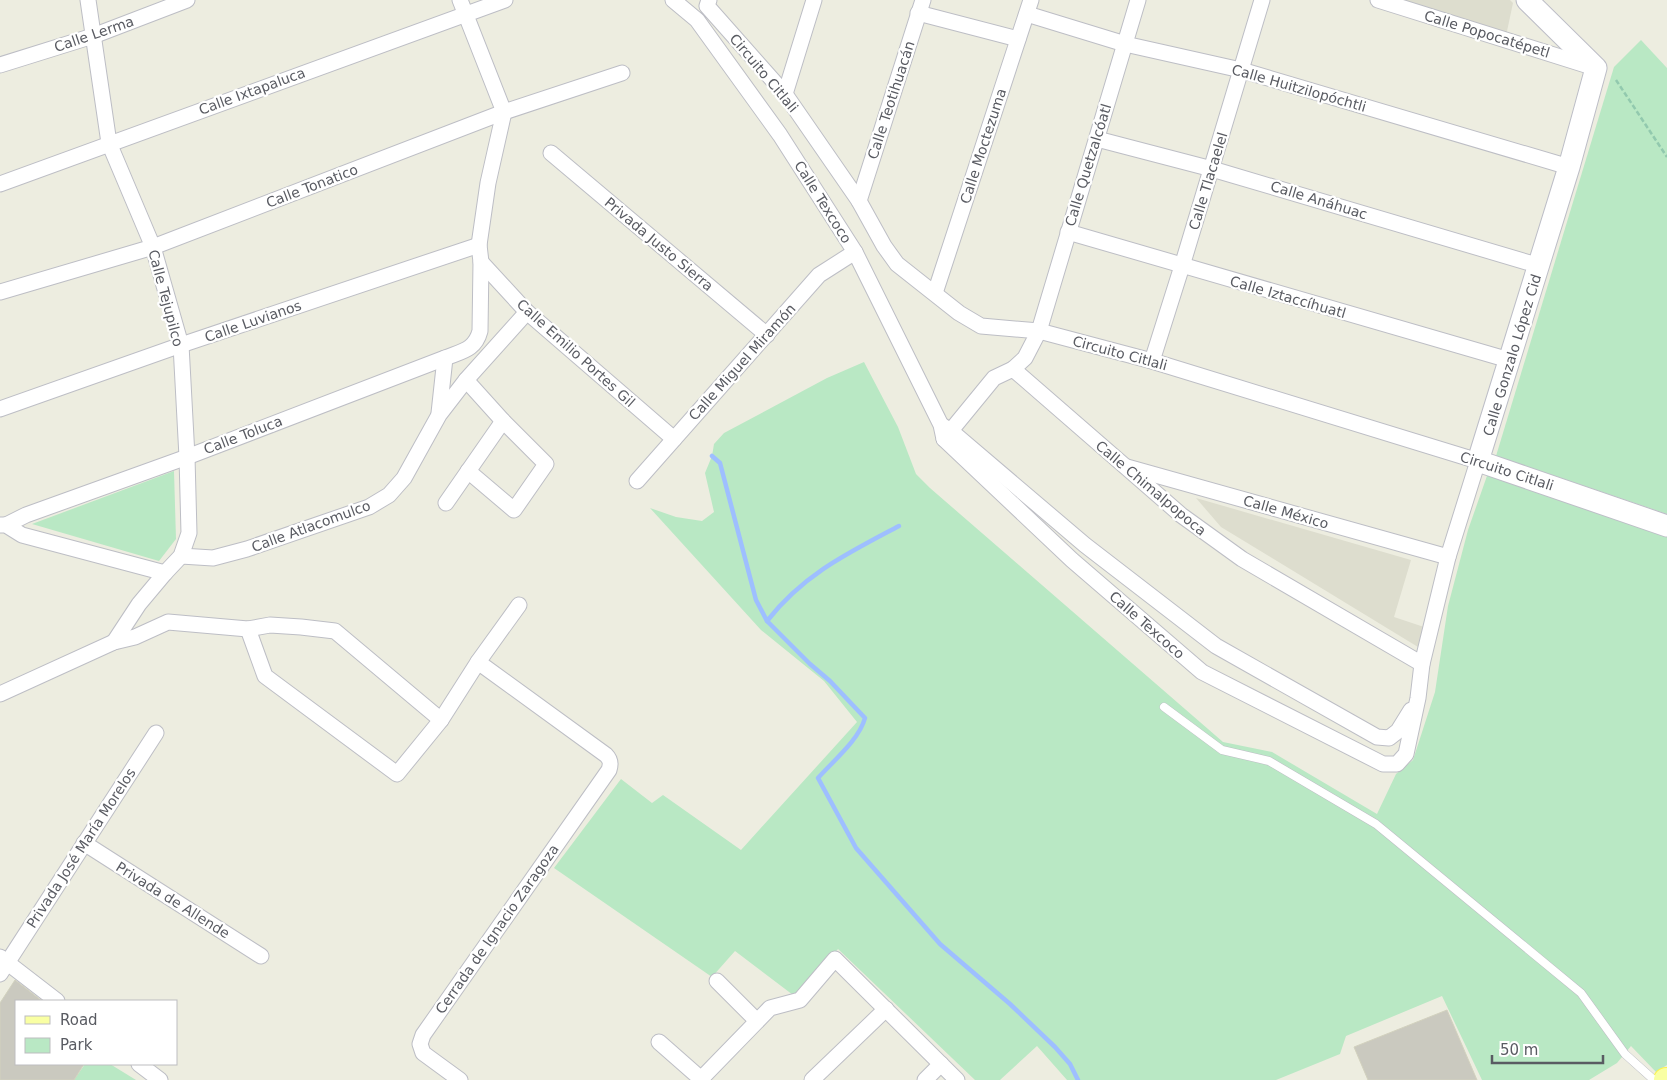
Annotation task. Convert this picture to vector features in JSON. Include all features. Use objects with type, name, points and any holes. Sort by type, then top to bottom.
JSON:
[{"type":"street","name":"Calle Tejupilco","points":[[88,0],[109,143],[153,247],[181,345],[187,457],[189,533],[181,556],[139,604],[114,642]]},
{"type":"street","name":"Calle Lerma","points":[[0,65],[94,36],[187,0]]},
{"type":"street","name":"Calle Ixtapaluca","points":[[0,184],[463,7],[505,0]]},
{"type":"street","name":"Calle Texcoco","points":[[673,0],[697,20],[780,135],[855,252],[945,432],[1072,560],[1202,672],[1383,764],[1397,764]]},
{"type":"street","name":"Circuito Citlali","points":[[709,0],[707,6],[785,94],[859,201],[884,246],[897,264],[959,313],[981,326],[1039,331],[1152,361],[1478,461],[1667,526]]},
{"type":"street","points":[[785,94],[814,0]]},
{"type":"street","name":"Calle Quetzalcóatl","points":[[1013,368],[1025,358],[1039,331],[1138,0]]},
{"type":"street","name":"Calle Tlacaelel","points":[[1152,361],[1262,0]]},
{"type":"street","name":"Calle Popocatépetl","points":[[1378,0],[1596,68]]},
{"type":"street","points":[[1527,0],[1596,68]]},
{"type":"street","points":[[463,7],[504,112],[488,183],[479,245],[481,262]]},
{"type":"street","points":[[921,7],[1018,39]]},
{"type":"street","name":"Calle Teotihuacán","points":[[859,201],[921,7]]},
{"type":"street","name":"Calle Huitzilopóchtli","points":[[1029,7],[1125,44],[1242,70],[1570,167]]},
{"type":"street","name":"Calle Moctezuma","points":[[935,293],[1029,7]]},
{"type":"street","name":"Calle Gonzalo López Cid","points":[[1397,764],[1406,754],[1418,698],[1422,664],[1448,557],[1570,167],[1596,68]]},
{"type":"street","name":"Calle Tonatico","points":[[0,292],[153,247],[504,112],[622,73]]},
{"type":"street","name":"Calle Anáhuac","points":[[1097,139],[1212,169],[1540,266]]},
{"type":"street","name":"Privada Justo Sierra","points":[[551,153],[766,335]]},
{"type":"street","name":"Calle Iztaccíhuatl","points":[[1068,232],[1509,360]]},
{"type":"street","name":"Calle Luvianos","points":[[0,408],[479,245]]},
{"type":"street","name":"Calle Miguel Miramón","points":[[637,481],[819,275],[855,252]]},
{"type":"street","name":"Calle Emilio Portes Gil","points":[[481,262],[527,312],[674,439]]},
{"type":"street","name":"Calle Toluca","points":[[3,525],[187,457],[470,348],[478,341],[480,331],[481,262]]},
{"type":"street","name":"Calle Atlacomulco","points":[[181,556],[213,558],[247,549],[369,508],[389,495],[404,478],[439,415],[466,380],[527,312]]},
{"type":"street","points":[[439,415],[445,358]]},
{"type":"street","points":[[945,432],[994,378],[1013,368]]},
{"type":"street","name":"Calle Chimalpopoca","points":[[1013,368],[1181,515],[1242,559],[1422,664]]},
{"type":"street","points":[[466,380],[546,464],[514,510],[468,471]]},
{"type":"street","points":[[446,503],[503,421]]},
{"type":"street","name":"Calle Texcoco","points":[[945,432],[1216,646],[1378,737],[1389,738],[1398,731],[1418,698]]},
{"type":"street","name":"Calle México","points":[[1124,466],[1448,557]]},
{"type":"street","points":[[3,525],[22,535],[165,573]]},
{"type":"street","points":[[248,629],[265,676],[396,774],[441,720],[478,662],[519,605]]},
{"type":"street","points":[[0,694],[114,642],[135,637],[168,622],[248,629],[270,625],[335,631],[441,720]]},
{"type":"street","name":"Cerrada de Ignacio Zaragoza","points":[[460,1080],[423,1053],[420,1044],[423,1035],[609,770],[610,760],[606,755],[478,662]]},
{"type":"street","name":"Privada José María Morelos","points":[[2,965],[156,733]]},
{"type":"street","name":"Privada de Allende","points":[[84,843],[261,956]]},
{"type":"street","points":[[659,1042],[700,1080],[770,1008],[800,1000],[835,959],[957,1080]]},
{"type":"street","points":[[2,965],[55,1000]]},
{"type":"street","points":[[716,982],[757,1021]]},
{"type":"street","points":[[812,1080],[886,1009]]},
{"type":"street","points":[[925,1080],[941,1064]]},
{"type":"street","points":[[140,1065],[160,1080]]},
{"type":"lane","points":[[1164,707],[1222,750],[1269,760],[1376,824],[1581,993],[1624,1054],[1654,1080]]},
{"type":"path","points":[[1616,80],[1667,157]]},
{"type":"shaded area","points":[[1395,0],[1510,0],[1513,3],[1506,36]]},
{"type":"shaded area","points":[[1196,498],[1411,560],[1394,617],[1424,627],[1418,647],[1221,527]]},
{"type":"green space","points":[[1641,40],[1667,68],[1667,514],[1496,456],[1614,67]]},
{"type":"green space","points":[[864,362],[898,427],[916,474],[930,488],[1223,742],[1272,752],[1377,814],[1396,774],[1413,760],[1435,692],[1448,606],[1468,530],[1488,473],[1667,535],[1667,1065],[1656,1072],[1631,1046],[1617,1063],[1589,1080],[1482,1080],[1442,996],[1346,1036],[1340,1054],[1276,1080],[1067,1080],[1037,1046],[1000,1080],[975,1080],[838,949],[797,998],[735,951],[712,977],[554,868],[621,779],[652,803],[663,795],[741,850],[857,722],[824,681],[761,630],[650,508],[676,517],[702,521],[714,512],[705,473],[712,456],[714,444],[724,433],[827,378]]},
{"type":"green space","points":[[174,471],[176,539],[159,561],[32,524]]},
{"type":"green space","points":[[84,1065],[112,1065],[136,1080],[74,1080]]},
{"type":"building","points":[[15,980],[41,1000],[15,1000],[15,1065],[83,1065],[74,1080],[0,1080],[0,1003]]},
{"type":"building","points":[[1447,1010],[1477,1080],[1368,1080],[1354,1047]]},
{"type":"waterway","points":[[712,456],[720,463],[756,600],[767,621],[830,681],[865,718],[862,726],[845,750],[818,778],[856,848],[940,944],[1010,1004],[1055,1047],[1070,1064],[1078,1080]]},
{"type":"waterway","points":[[767,621],[796,590],[812,577],[899,526]]}]
